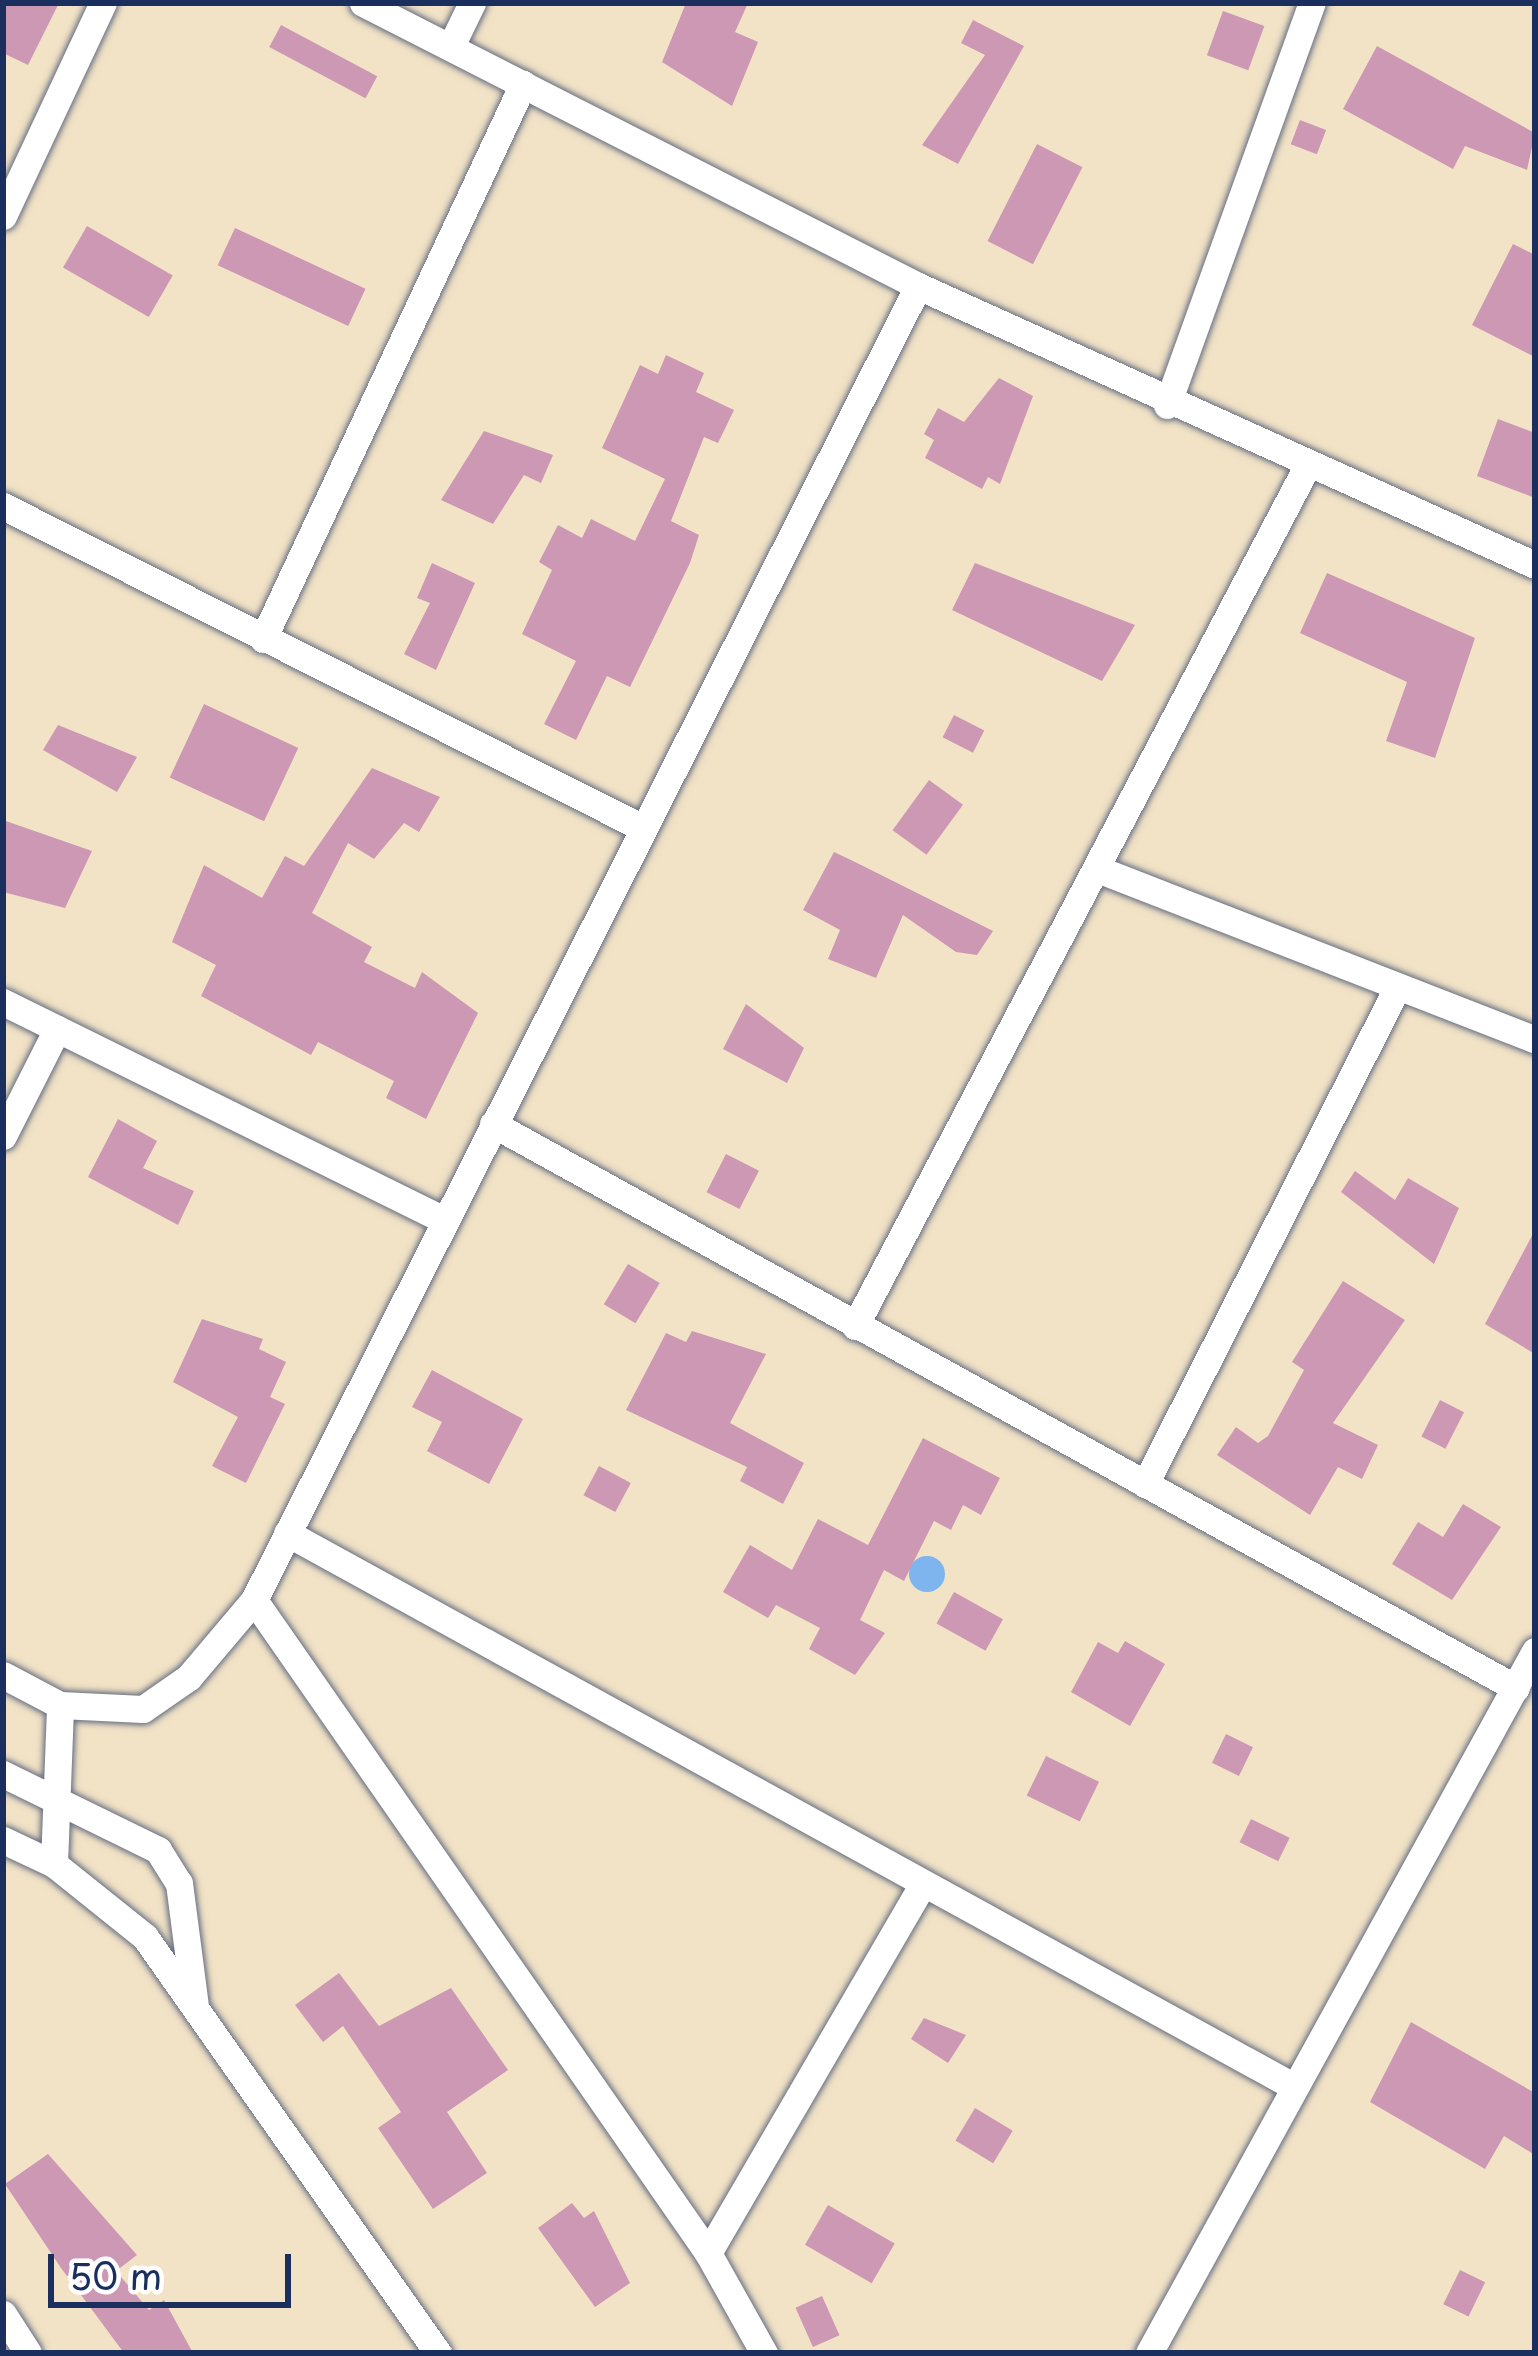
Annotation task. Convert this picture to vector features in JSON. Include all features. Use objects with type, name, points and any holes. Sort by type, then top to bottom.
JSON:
[{"type":"street","points":[[3,216],[103,3]]},
{"type":"street","points":[[363,3],[918,286],[1306,468],[1535,565]]},
{"type":"street","points":[[451,46],[472,3]]},
{"type":"street","points":[[1167,405],[1312,3]]},
{"type":"street","points":[[263,639],[524,84]]},
{"type":"street","points":[[3,1675],[60,1706],[154,1704],[254,1600],[442,1219],[918,286]]},
{"type":"street","points":[[854,1325],[1100,870],[1306,468]]},
{"type":"street","points":[[3,506],[643,828]]},
{"type":"street","points":[[1100,870],[1396,990],[1535,1040]]},
{"type":"street","points":[[1145,1484],[1396,990]]},
{"type":"street","points":[[3,1002],[442,1219]]},
{"type":"street","points":[[3,1136],[57,1029]]},
{"type":"street","points":[[493,1124],[1516,1688]]},
{"type":"street","points":[[287,1533],[921,1887],[1291,2085]]},
{"type":"street","points":[[254,1600],[708,2253],[764,2353]]},
{"type":"street","points":[[1149,2353],[1291,2085],[1535,1651]]},
{"type":"street","points":[[54,1864],[49,1802],[60,1706]]},
{"type":"street","points":[[3,1774],[49,1802],[158,1850],[179,1882],[195,2008]]},
{"type":"street","points":[[3,1840],[54,1864],[133,1924],[438,2353]]},
{"type":"street","points":[[708,2253],[921,1887]]},
{"type":"street","points":[[3,2314],[28,2353]]},
{"type":"water","points":[[927,1556],[940,1561],[945,1574],[940,1587],[927,1592],[914,1587],[909,1574],[914,1561]]},
{"type":"building","points":[[3,3],[59,3],[28,65],[3,53]]},
{"type":"building","points":[[686,3],[748,3],[735,32],[758,42],[732,106],[662,62]]},
{"type":"building","points":[[1223,11],[1264,26],[1248,70],[1207,55]]},
{"type":"building","points":[[973,20],[1024,46],[958,164],[922,145],[985,55],[961,43]]},
{"type":"building","points":[[281,25],[377,76],[366,98],[269,47]]},
{"type":"building","points":[[1377,46],[1535,133],[1527,170],[1465,146],[1453,169],[1343,109]]},
{"type":"building","points":[[1300,120],[1326,130],[1317,154],[1291,144]]},
{"type":"building","points":[[1037,144],[1082,167],[1033,264],[988,241]]},
{"type":"building","points":[[87,226],[173,276],[149,317],[63,268]]},
{"type":"building","points":[[235,228],[366,289],[348,326],[218,265]]},
{"type":"building","points":[[1513,244],[1535,255],[1535,357],[1472,325]]},
{"type":"building","points":[[666,355],[704,373],[696,392],[734,410],[718,443],[704,437],[671,521],[699,535],[690,563],[630,687],[607,676],[576,740],[544,724],[576,661],[522,634],[552,570],[539,562],[558,525],[582,538],[591,519],[635,541],[665,479],[602,448],[640,365],[658,374]]},
{"type":"building","points":[[999,378],[1033,396],[1000,484],[988,477],[982,489],[925,458],[934,440],[924,434],[938,408],[964,422]]},
{"type":"building","points":[[1498,419],[1535,433],[1535,498],[1477,476]]},
{"type":"building","points":[[484,431],[553,455],[541,483],[524,475],[493,524],[441,500]]},
{"type":"building","points":[[432,563],[475,583],[436,670],[404,654],[430,603],[417,598]]},
{"type":"building","points":[[975,563],[1135,625],[1102,681],[952,610]]},
{"type":"building","points":[[1327,573],[1475,638],[1435,758],[1386,741],[1407,682],[1300,633]]},
{"type":"building","points":[[204,704],[298,748],[264,821],[170,777]]},
{"type":"building","points":[[954,715],[984,730],[973,753],[943,737]]},
{"type":"building","points":[[58,725],[137,757],[117,792],[43,750]]},
{"type":"building","points":[[372,768],[440,797],[419,832],[404,823],[374,859],[348,843],[312,913],[372,947],[364,962],[415,988],[422,972],[478,1013],[426,1119],[386,1098],[394,1081],[318,1042],[311,1055],[201,996],[216,965],[172,942],[204,865],[262,898],[285,856],[304,866]]},
{"type":"building","points":[[929,780],[963,805],[927,855],[893,830]]},
{"type":"building","points":[[3,820],[92,851],[65,908],[3,892]]},
{"type":"building","points":[[834,852],[993,931],[977,955],[956,952],[903,915],[876,978],[828,959],[840,930],[803,910]]},
{"type":"building","points":[[746,1004],[804,1048],[787,1083],[723,1049]]},
{"type":"building","points":[[118,1119],[157,1141],[143,1168],[194,1191],[178,1225],[88,1177]]},
{"type":"building","points":[[726,1154],[759,1171],[739,1209],[706,1192]]},
{"type":"building","points":[[1355,1171],[1395,1200],[1408,1178],[1459,1208],[1434,1264],[1341,1192]]},
{"type":"building","points":[[1535,1230],[1535,1354],[1485,1324]]},
{"type":"building","points":[[628,1264],[660,1283],[636,1323],[604,1304]]},
{"type":"building","points":[[1343,1281],[1405,1320],[1333,1423],[1378,1445],[1362,1479],[1338,1467],[1310,1515],[1217,1455],[1236,1427],[1258,1443],[1268,1436],[1304,1370],[1292,1362]]},
{"type":"building","points":[[202,1319],[263,1339],[259,1349],[286,1362],[270,1397],[285,1404],[246,1483],[212,1466],[238,1417],[173,1382]]},
{"type":"building","points":[[692,1331],[766,1354],[730,1423],[804,1463],[783,1504],[740,1481],[747,1467],[626,1410],[666,1333],[686,1342]]},
{"type":"building","points":[[432,1370],[523,1419],[489,1484],[427,1451],[442,1422],[412,1407]]},
{"type":"building","points":[[1440,1400],[1464,1412],[1445,1449],[1421,1437]]},
{"type":"building","points":[[923,1438],[1000,1478],[981,1515],[963,1505],[951,1530],[934,1521],[904,1581],[884,1570],[860,1620],[885,1633],[855,1675],[809,1649],[820,1628],[776,1605],[768,1618],[723,1592],[750,1545],[792,1570],[818,1519],[868,1545]]},
{"type":"building","points":[[599,1466],[631,1483],[615,1512],[584,1495]]},
{"type":"building","points":[[1463,1504],[1501,1527],[1452,1600],[1392,1564],[1418,1522],[1443,1537]]},
{"type":"building","points":[[954,1592],[1003,1619],[986,1651],[937,1623]]},
{"type":"building","points":[[1125,1641],[1165,1664],[1130,1726],[1071,1692],[1098,1642],[1118,1653]]},
{"type":"building","points":[[1226,1734],[1253,1747],[1239,1776],[1212,1763]]},
{"type":"building","points":[[1046,1756],[1099,1782],[1080,1821],[1027,1796]]},
{"type":"building","points":[[1251,1819],[1290,1838],[1278,1861],[1240,1842]]},
{"type":"building","points":[[339,1973],[379,2026],[451,1988],[508,2070],[447,2112],[487,2173],[433,2209],[378,2128],[401,2112],[343,2026],[323,2042],[295,2005]]},
{"type":"building","points":[[924,2018],[966,2035],[948,2063],[911,2039]]},
{"type":"building","points":[[1411,2022],[1535,2093],[1535,2155],[1504,2136],[1485,2169],[1370,2102]]},
{"type":"building","points":[[975,2108],[1013,2131],[993,2163],[955,2141]]},
{"type":"building","points":[[48,2154],[137,2255],[116,2271],[149,2310],[164,2300],[193,2353],[124,2353],[61,2268],[5,2184]]},
{"type":"building","points":[[572,2203],[584,2218],[594,2211],[630,2283],[595,2307],[538,2228]]},
{"type":"building","points":[[828,2205],[895,2244],[872,2283],[805,2245]]},
{"type":"building","points":[[1460,2270],[1485,2282],[1469,2316],[1443,2304]]},
{"type":"building","points":[[822,2296],[839,2335],[813,2347],[796,2308]]}]
